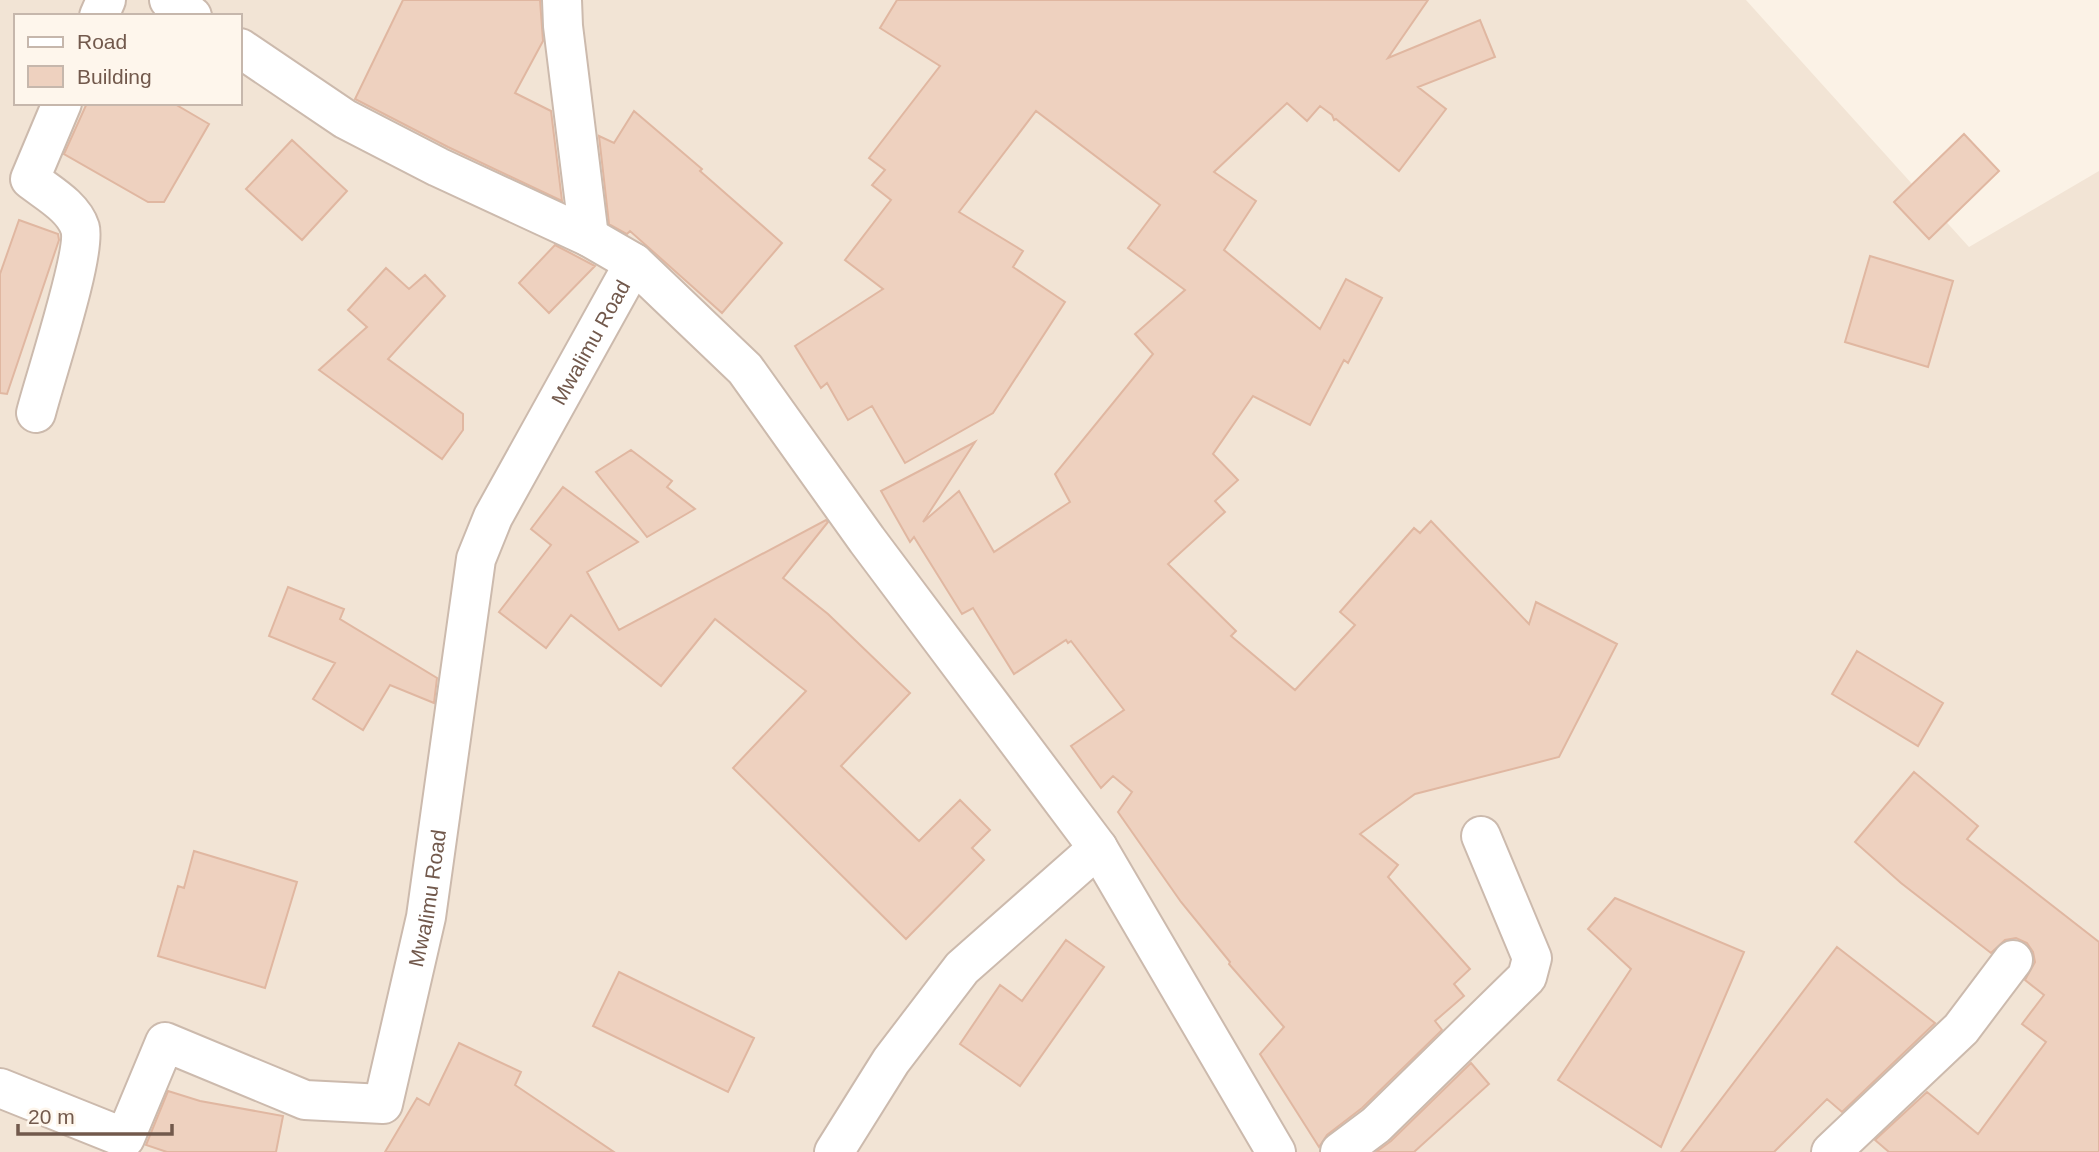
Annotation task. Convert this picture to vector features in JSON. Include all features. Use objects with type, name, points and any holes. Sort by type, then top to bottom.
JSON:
[{"type":"street","points":[[169,0],[189,14]]},
{"type":"street","points":[[562,0],[589,237]]},
{"type":"street","points":[[242,49],[345,119],[438,167],[589,237],[634,263],[745,369],[867,540],[1098,848],[1276,1152]]},
{"type":"street","points":[[36,413],[79,259],[80,229],[69,210],[30,179],[61,105]]},
{"type":"street","name":"Mwalimu Road","points":[[0,1088],[125,1138],[165,1042],[306,1100],[383,1104],[426,916],[476,559],[493,517],[634,263]]},
{"type":"street","points":[[1340,1152],[1376,1125],[1527,976],[1532,958],[1481,836]]},
{"type":"street","points":[[834,1152],[891,1061],[962,968],[1098,848]]},
{"type":"street","points":[[1831,1152],[1961,1029],[2013,960]]},
{"type":"shaded area","points":[[0,0],[1746,0],[1969,247],[2099,171],[2099,1152],[0,1152]]},
{"type":"building","points":[[403,0],[540,0],[543,41],[515,93],[551,111],[562,201],[355,99]]},
{"type":"building","points":[[897,0],[1428,0],[1388,58],[1480,20],[1495,57],[1418,87],[1446,109],[1399,171],[1320,106],[1307,121],[1287,103],[1214,172],[1256,201],[1224,250],[1320,329],[1346,279],[1382,298],[1348,363],[1344,360],[1310,425],[1253,396],[1213,454],[1238,480],[1215,501],[1225,512],[1168,564],[1236,631],[1231,636],[1295,690],[1355,625],[1340,612],[1414,528],[1420,533],[1431,521],[1529,624],[1536,602],[1617,644],[1559,757],[1415,794],[1360,834],[1398,865],[1388,877],[1470,969],[1454,984],[1464,996],[1435,1021],[1442,1030],[1362,1108],[1327,1135],[1319,1147],[1260,1054],[1284,1027],[1229,964],[1181,902],[1118,812],[1132,792],[1113,776],[1101,788],[1071,746],[1124,710],[1071,641],[1068,643],[1066,640],[1014,674],[973,608],[962,614],[914,537],[910,542],[881,491],[975,442],[923,522],[959,491],[994,552],[1070,502],[1055,474],[1153,354],[1135,334],[1185,290],[1128,248],[1160,205],[1036,111],[959,212],[1023,251],[1013,267],[1065,302],[993,413],[905,463],[872,406],[848,420],[827,383],[821,388],[795,346],[883,289],[845,260],[891,200],[872,185],[885,170],[869,158],[940,66],[880,28]]},
{"type":"building","points":[[86,105],[176,105],[209,124],[164,202],[148,202],[64,154]]},
{"type":"building","points":[[634,111],[782,243],[722,313],[630,231],[627,234],[609,224],[599,136],[614,143]]},
{"type":"building","points":[[1964,134],[1999,171],[1929,239],[1894,202]]},
{"type":"building","points":[[292,140],[347,191],[302,240],[246,189]]},
{"type":"building","points":[[19,220],[58,234],[59,240],[7,394],[0,393],[0,274]]},
{"type":"building","points":[[555,245],[595,266],[549,313],[519,283]]},
{"type":"building","points":[[1870,256],[1953,281],[1928,367],[1845,342]]},
{"type":"building","points":[[386,268],[409,289],[425,275],[445,296],[388,359],[463,414],[463,430],[442,459],[319,370],[367,327],[348,310]]},
{"type":"building","points":[[631,450],[672,481],[667,487],[695,509],[647,537],[596,472]]},
{"type":"building","points":[[563,487],[638,542],[587,572],[619,630],[826,520],[828,522],[783,578],[828,614],[910,693],[841,766],[919,841],[960,800],[990,830],[972,848],[984,860],[906,939],[733,768],[806,691],[715,619],[661,686],[571,615],[546,648],[499,612],[551,545],[531,529]]},
{"type":"building","points":[[288,587],[344,609],[340,619],[437,678],[434,703],[390,685],[363,730],[313,699],[335,663],[269,636]]},
{"type":"building","points":[[1857,651],[1943,703],[1918,746],[1832,694]]},
{"type":"building","points":[[1914,772],[1978,826],[1967,839],[2099,942],[2099,1152],[1889,1152],[1875,1140],[1927,1092],[1978,1134],[2046,1042],[2022,1024],[2044,995],[2025,980],[2035,962],[2027,943],[2016,938],[2005,940],[1991,953],[1901,883],[1855,842]]},
{"type":"building","points":[[194,851],[297,882],[265,988],[158,956],[178,886],[184,888]]},
{"type":"building","points":[[1615,898],[1744,952],[1661,1147],[1558,1080],[1631,969],[1588,929]]},
{"type":"building","points":[[1066,940],[1104,967],[1020,1086],[960,1044],[1000,985],[1022,1001]]},
{"type":"building","points":[[1837,947],[1935,1023],[1842,1112],[1827,1099],[1774,1152],[1681,1152]]},
{"type":"building","points":[[619,972],[754,1038],[728,1092],[593,1026]]},
{"type":"building","points":[[459,1043],[521,1072],[515,1085],[614,1152],[385,1152],[417,1098],[429,1105]]},
{"type":"building","points":[[1471,1063],[1489,1084],[1414,1152],[1376,1152],[1391,1141]]},
{"type":"building","points":[[168,1091],[200,1101],[283,1116],[276,1152],[167,1152],[146,1145]]}]
